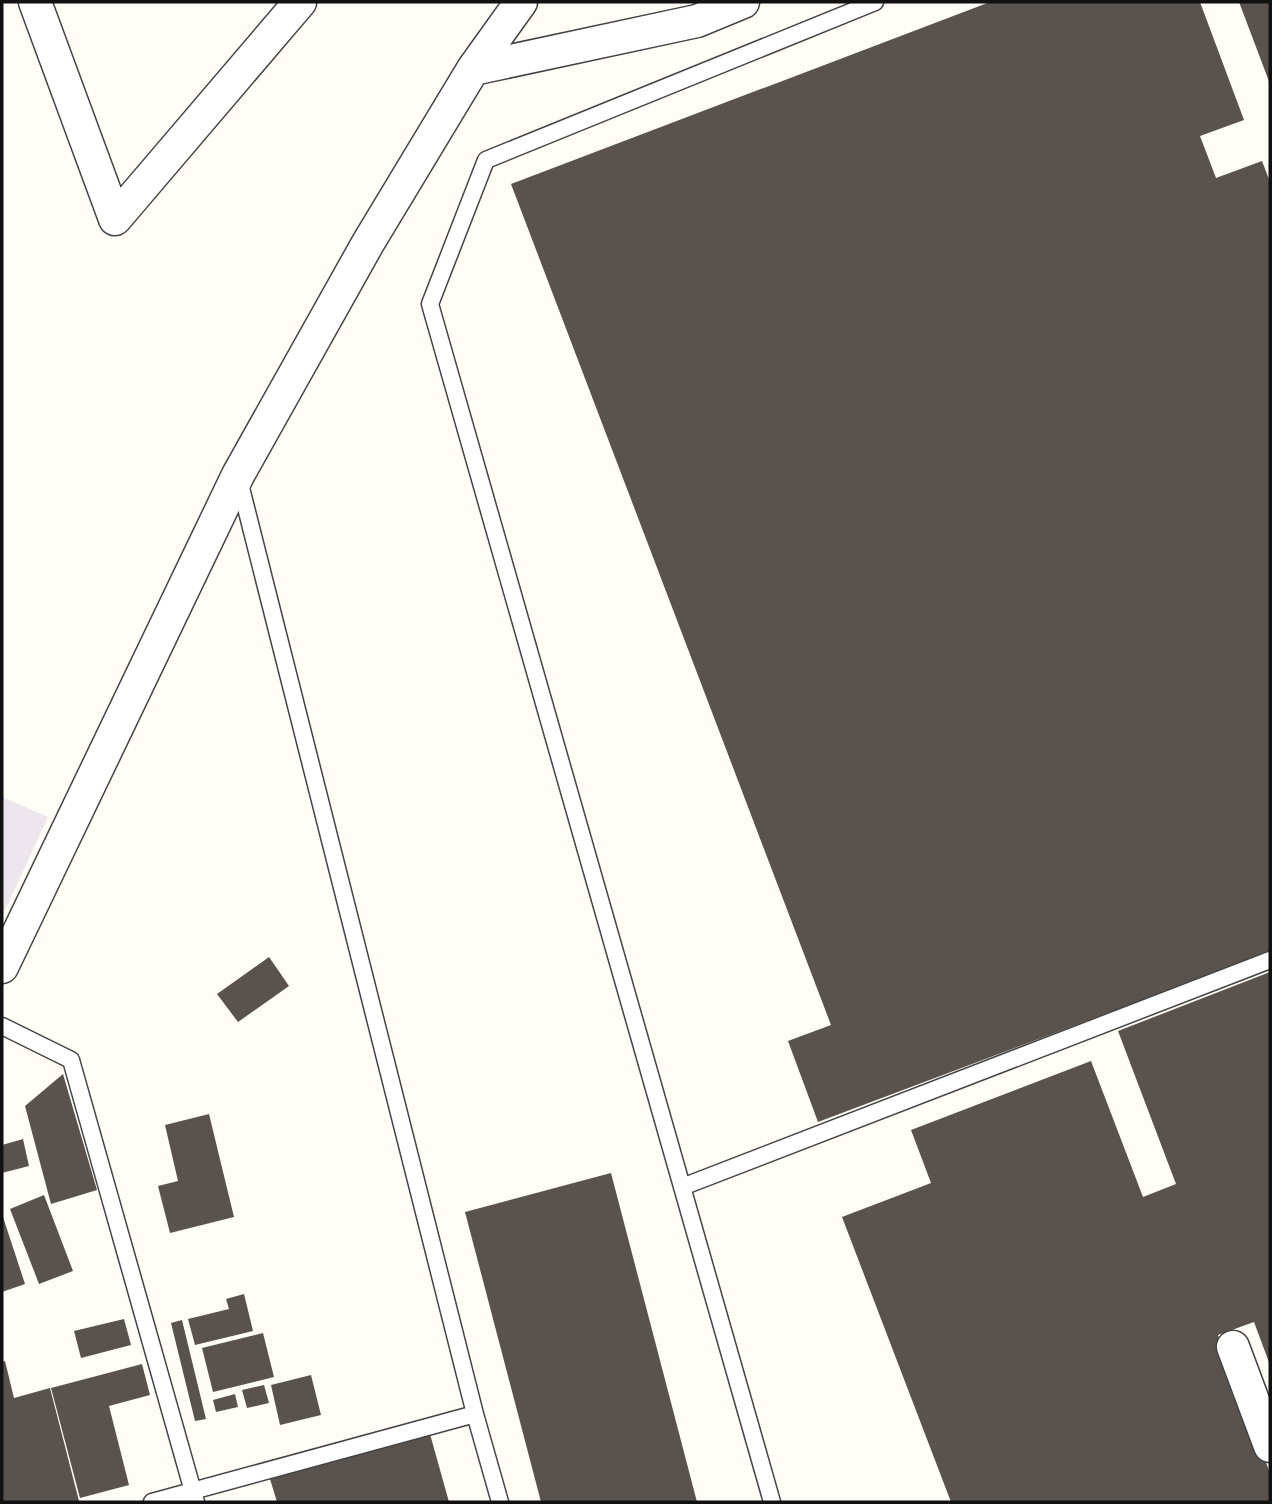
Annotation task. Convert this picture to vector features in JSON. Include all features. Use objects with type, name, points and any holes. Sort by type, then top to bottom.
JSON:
[{"type":"street","points":[[35,2],[115,219],[300,2]]},
{"type":"street","points":[[2,967],[238,475],[369,243],[473,69],[521,2]]},
{"type":"street","points":[[473,69],[696,20],[743,2]]},
{"type":"street","points":[[1233,1347],[1270,1446]]},
{"type":"lane","points":[[772,1502],[430,304],[486,160],[875,2]]},
{"type":"lane","points":[[238,475],[475,1414],[500,1502]]},
{"type":"lane","points":[[682,1187],[1270,960]]},
{"type":"lane","points":[[2,1026],[72,1060],[194,1497]]},
{"type":"lane","points":[[152,1502],[194,1497],[475,1414]]},
{"type":"shaded area","points":[[2,797],[48,817],[2,917]]},
{"type":"building","points":[[990,2],[1200,2],[1244,120],[1200,136],[1216,178],[1262,161],[1270,182],[1270,952],[818,1122],[788,1041],[831,1025],[511,184]]},
{"type":"building","points":[[1239,2],[1270,2],[1270,84]]},
{"type":"building","points":[[269,957],[289,986],[238,1022],[217,994]]},
{"type":"building","points":[[1270,972],[1270,1365],[1254,1322],[1218,1335],[1270,1473],[1270,1502],[951,1502],[842,1217],[931,1183],[911,1130],[1091,1061],[1143,1197],[1176,1184],[1118,1031]]},
{"type":"building","points":[[63,1074],[97,1190],[51,1204],[25,1106]]},
{"type":"building","points":[[209,1114],[234,1217],[170,1233],[158,1186],[178,1181],[165,1125]]},
{"type":"building","points":[[23,1139],[29,1166],[2,1173],[2,1145]]},
{"type":"building","points":[[611,1173],[697,1502],[541,1502],[465,1212]]},
{"type":"building","points":[[44,1195],[73,1271],[39,1284],[10,1209]]},
{"type":"building","points":[[2,1214],[25,1284],[2,1292]]},
{"type":"building","points":[[244,1294],[253,1331],[195,1345],[188,1319],[229,1309],[226,1299]]},
{"type":"building","points":[[124,1319],[131,1345],[81,1358],[74,1331]]},
{"type":"building","points":[[182,1320],[206,1419],[195,1421],[171,1323]]},
{"type":"building","points":[[263,1333],[274,1377],[213,1392],[202,1348]]},
{"type":"building","points":[[5,1361],[14,1398],[50,1388],[79,1501],[2,1502],[2,1362]]},
{"type":"building","points":[[142,1364],[150,1395],[109,1406],[129,1485],[80,1498],[51,1388]]},
{"type":"building","points":[[311,1375],[321,1415],[280,1425],[271,1385]]},
{"type":"building","points":[[264,1385],[269,1403],[247,1408],[242,1390]]},
{"type":"building","points":[[235,1394],[238,1407],[216,1412],[213,1400]]},
{"type":"building","points":[[430,1434],[449,1502],[277,1502],[270,1479]]}]
